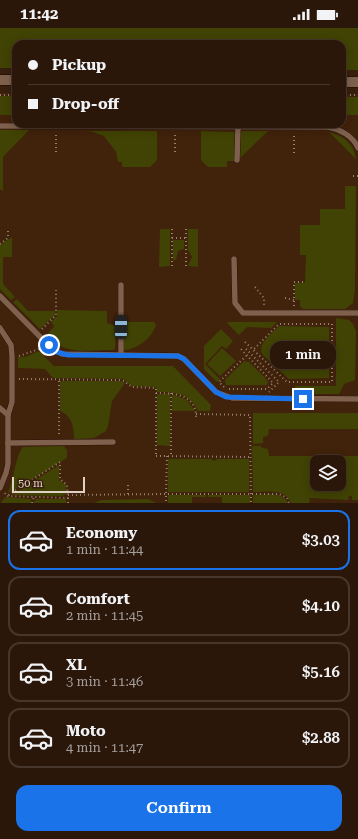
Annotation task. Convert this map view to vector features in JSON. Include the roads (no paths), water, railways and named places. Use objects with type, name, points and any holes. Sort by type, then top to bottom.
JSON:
[{"type":"street","points":[[0,80],[12,80]]},
{"type":"street","points":[[346,82],[358,82]]},
{"type":"lane","points":[[0,126],[12,126]]},
{"type":"lane","points":[[237,160],[238,128]]},
{"type":"lane","points":[[335,128],[348,136],[358,148]]},
{"type":"lane","points":[[234,259],[234,298],[237,308],[243,313],[358,313]]},
{"type":"lane","points":[[121,284],[121,355]]},
{"type":"lane","points":[[0,296],[49,345],[62,354],[178,356],[184,359],[221,395],[232,398],[358,399]]},
{"type":"lane","points":[[0,328],[11,345],[12,356],[11,406],[8,415],[6,473],[0,487]]},
{"type":"lane","points":[[0,408],[8,415]]},
{"type":"lane","points":[[8,443],[113,442]]}]
